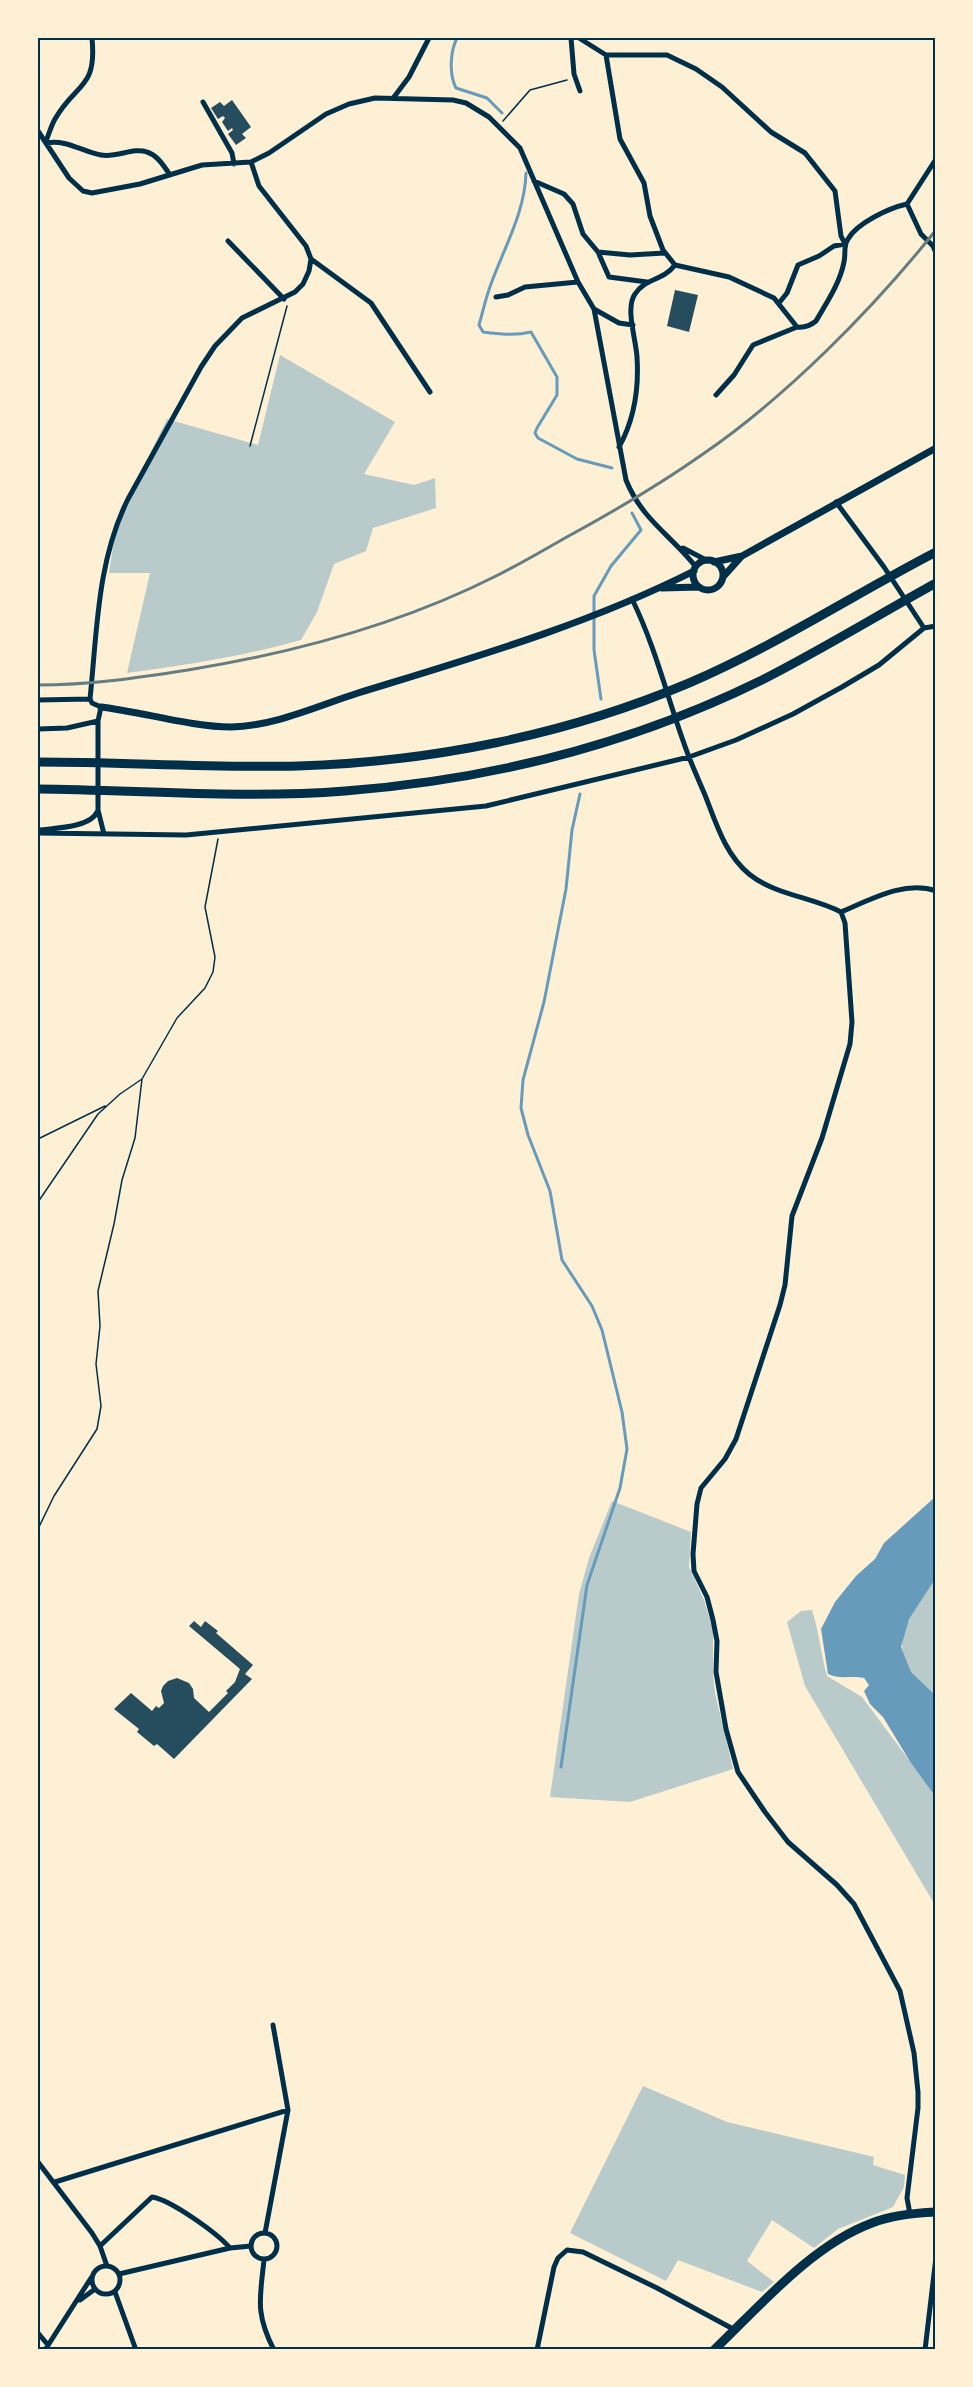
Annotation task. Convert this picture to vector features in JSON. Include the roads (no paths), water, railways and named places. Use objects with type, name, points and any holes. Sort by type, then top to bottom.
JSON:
[{"type":"highway","points":[[38,762],[274,766],[378,761],[456,750],[532,735],[592,718],[673,689],[777,641],[936,552]]},
{"type":"highway","points":[[38,789],[297,793],[417,784],[542,760],[605,742],[681,715],[772,675],[936,583]]},
{"type":"highway","points":[[714,2349],[769,2296],[825,2249],[871,2223],[910,2214],[935,2214]]},
{"type":"street","points":[[47,142],[54,120],[87,79],[93,60],[92,38]]},
{"type":"street","points":[[394,97],[409,77],[429,38]]},
{"type":"street","points":[[572,38],[579,91]]},
{"type":"street","points":[[579,38],[606,55],[667,55],[696,69],[722,87],[771,132],[805,153],[835,191],[840,236],[845,244]]},
{"type":"street","points":[[606,55],[620,139],[644,183],[650,216],[665,253],[675,265],[729,277],[774,298],[797,327]]},
{"type":"street","points":[[38,131],[69,178],[88,193],[109,191],[202,165],[251,162],[269,153],[326,114],[361,100],[394,97],[453,100],[476,108],[499,126],[520,148],[578,282],[594,309],[626,480],[643,513],[680,547],[695,568],[693,579],[699,588]]},
{"type":"street","points":[[203,102],[232,153],[234,164]]},
{"type":"street","points":[[47,142],[56,141],[100,155],[111,156],[139,150],[149,152],[159,160],[170,175]]},
{"type":"street","points":[[716,395],[734,375],[753,345],[797,327],[804,328],[816,321],[837,283],[844,261],[845,244],[849,236],[874,216],[890,207],[907,204],[936,159]]},
{"type":"street","points":[[251,162],[259,186],[306,246],[312,259],[371,303],[430,392]]},
{"type":"street","points":[[534,181],[552,188],[573,204],[583,234],[598,252],[611,278],[649,282]]},
{"type":"street","points":[[907,204],[921,234],[933,246],[936,253]]},
{"type":"street","points":[[228,241],[284,299]]},
{"type":"street","points":[[779,303],[787,293],[798,266],[834,246],[845,244]]},
{"type":"street","points":[[598,252],[630,255],[665,253]]},
{"type":"street","points":[[312,259],[303,284],[284,299],[242,318],[216,346],[201,368],[117,522],[106,559],[90,699],[93,703],[101,707],[231,727],[290,716],[487,654],[660,588],[695,568],[711,562],[742,556]]},
{"type":"street","points":[[620,447],[629,429],[636,392],[637,357],[630,308],[632,299],[642,285],[662,278],[675,265]]},
{"type":"street","points":[[495,297],[508,295],[525,287],[578,282]]},
{"type":"street","points":[[594,309],[619,323],[633,326]]},
{"type":"street","points":[[660,588],[714,589],[742,556],[936,448]]},
{"type":"street","points":[[836,502],[884,567],[924,628]]},
{"type":"street","points":[[680,547],[720,567],[723,577]]},
{"type":"street","points":[[632,599],[663,675],[689,757],[720,832],[734,859],[750,875],[770,886],[828,905],[841,912],[848,940],[852,1022],[845,1064],[822,1138],[792,1216],[784,1285],[772,1332],[736,1439],[725,1460],[701,1488],[694,1527],[693,1562],[713,1620],[717,1641],[718,1687],[731,1752],[738,1772],[788,1842],[837,1885],[854,1904],[901,1995],[914,2053],[918,2092],[907,2198],[910,2214]]},
{"type":"street","points":[[38,832],[186,835],[486,806],[689,757],[736,740],[832,693],[879,665],[924,628],[936,626]]},
{"type":"street","points":[[38,700],[90,699]]},
{"type":"street","points":[[101,707],[98,721],[98,810],[104,834]]},
{"type":"street","points":[[38,729],[67,728],[98,721]]},
{"type":"street","points":[[38,832],[87,822],[95,817],[98,810]]},
{"type":"street","points":[[841,912],[881,895],[916,886],[936,891]]},
{"type":"street","points":[[265,2233],[288,2110],[273,2025]]},
{"type":"street","points":[[55,2182],[288,2110]]},
{"type":"street","points":[[38,2162],[55,2182],[100,2246],[107,2266]]},
{"type":"street","points":[[100,2246],[152,2197],[172,2205],[230,2248]]},
{"type":"street","points":[[265,2233],[276,2240],[278,2248],[273,2256],[264,2260],[254,2254],[251,2246],[256,2235],[265,2233]]},
{"type":"street","points":[[119,2274],[230,2248],[251,2246]]},
{"type":"street","points":[[537,2349],[554,2267],[558,2258],[567,2250],[583,2252],[735,2330]]},
{"type":"street","points":[[925,2349],[936,2257]]},
{"type":"street","points":[[264,2260],[260,2314],[274,2349]]},
{"type":"street","points":[[38,2333],[47,2347],[98,2268],[107,2266],[119,2274],[121,2282],[115,2292]]},
{"type":"street","points":[[93,2276],[95,2289],[102,2294],[115,2292]]},
{"type":"street","points":[[78,2301],[95,2289]]},
{"type":"street","points":[[115,2292],[136,2349]]},
{"type":"water","points":[[935,1497],[935,1579],[909,1619],[901,1647],[911,1672],[935,1695],[935,1796],[911,1763],[883,1717],[870,1704],[864,1691],[869,1685],[864,1678],[837,1677],[828,1674],[821,1629],[835,1602],[856,1576],[875,1559],[884,1543]]},
{"type":"waterway","points":[[457,38],[451,63],[456,88],[487,98],[502,113]]},
{"type":"waterway","points":[[526,173],[518,216],[489,289],[479,325],[483,332],[501,334],[531,332],[557,377],[557,395],[537,428],[535,433],[538,438],[577,459],[612,468]]},
{"type":"waterway","points":[[601,699],[594,650],[594,596],[611,566],[641,530],[632,513]]},
{"type":"waterway","points":[[561,1767],[587,1585],[620,1488],[627,1449],[622,1412],[602,1330],[592,1306],[562,1260],[550,1191],[528,1135],[521,1108],[523,1080],[544,1002],[566,889],[572,830],[580,794]]},
{"type":"railway","points":[[38,685],[76,684],[132,678],[267,655],[346,635],[423,609],[496,576],[636,498],[686,465],[766,406],[856,321],[936,230]]}]
